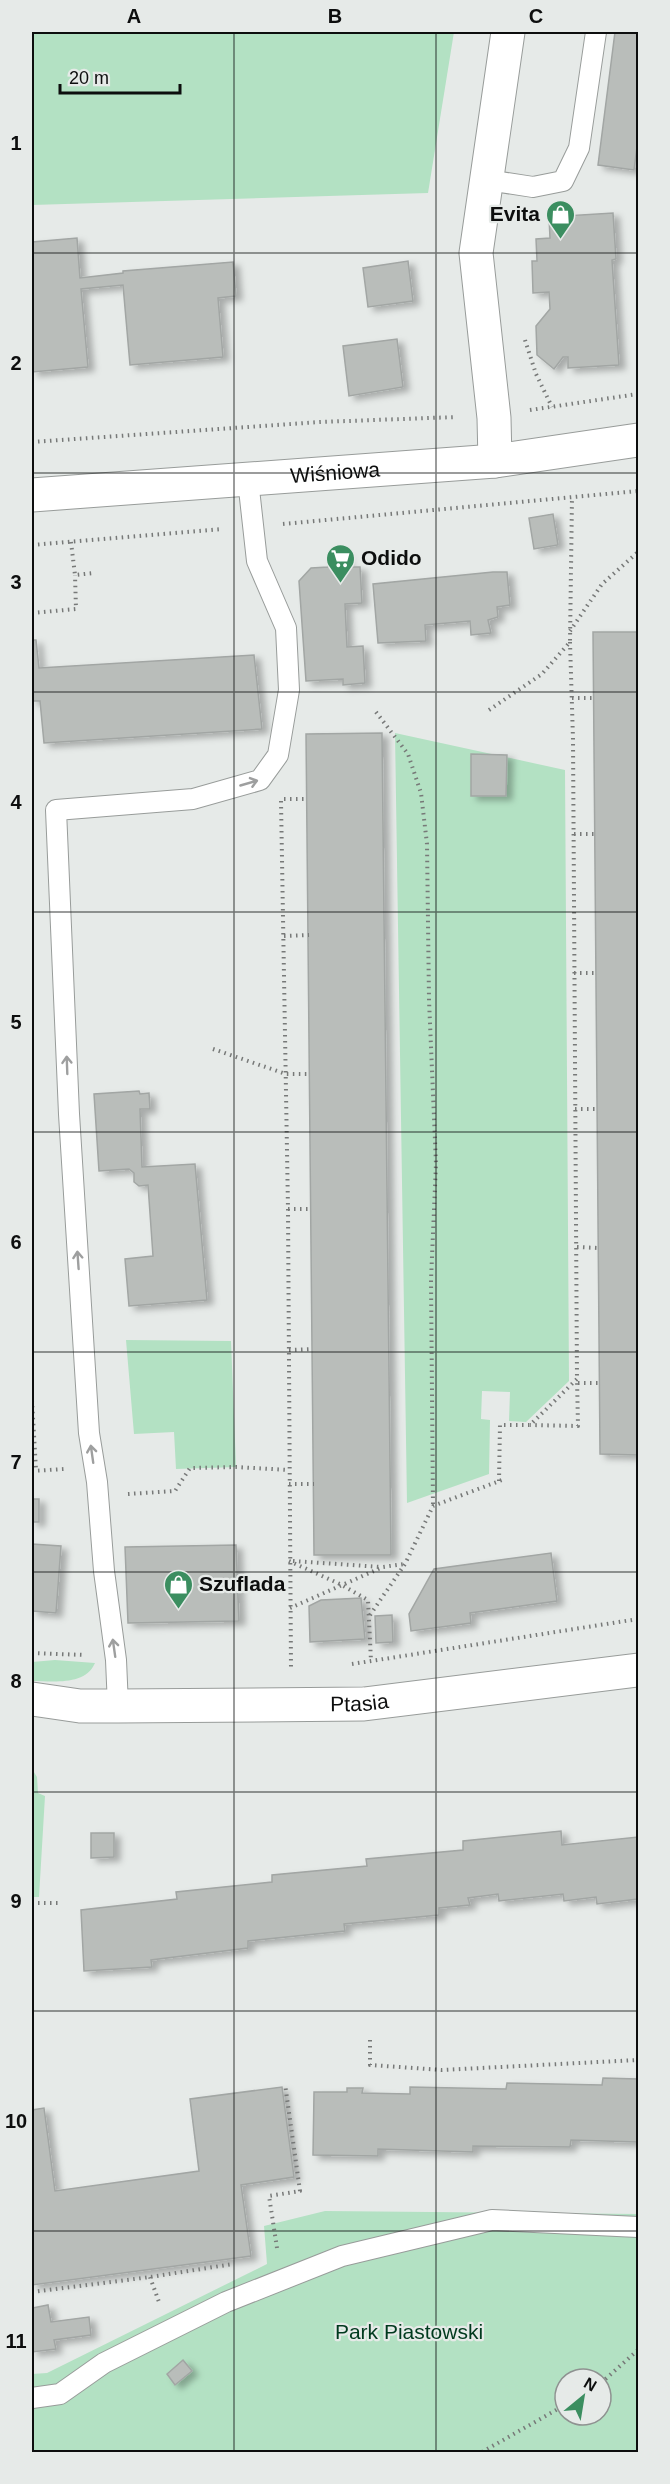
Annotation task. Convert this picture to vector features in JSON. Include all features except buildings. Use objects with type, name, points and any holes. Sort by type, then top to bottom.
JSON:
[{"type":"street","points":[[495,461],[494,418],[476,253],[508,32]]},
{"type":"street","name":"Wiśniowa","points":[[32,495],[495,461],[639,440]]},
{"type":"street","name":"Ptasia","points":[[32,1699],[80,1706],[364,1704],[639,1670]]},
{"type":"street","name":"Ptasia","points":[[32,1715],[80,1706]]},
{"type":"lane","points":[[487,180],[533,187],[563,181],[579,148],[596,32]]},
{"type":"lane","points":[[118,1706],[116,1660],[89,1433],[69,1114],[56,810],[193,799],[260,780],[278,755],[289,690],[286,628],[257,561],[248,480]]},
{"type":"lane","points":[[32,2398],[60,2394],[104,2363],[226,2301],[342,2256],[492,2220],[639,2227]]},
{"type":"path","points":[[522,331],[536,374],[552,407]]},
{"type":"path","points":[[529,410],[639,394]]},
{"type":"path","points":[[32,442],[320,422],[458,417]]},
{"type":"path","points":[[32,545],[639,491]]},
{"type":"path","points":[[433,1506],[501,1480],[500,1425],[578,1426],[574,834],[570,642],[573,497]]},
{"type":"path","points":[[32,613],[76,609],[75,575],[70,542]]},
{"type":"path","points":[[570,631],[602,584],[639,552]]},
{"type":"path","points":[[75,575],[93,573]]},
{"type":"path","points":[[489,710],[543,674],[570,642]]},
{"type":"path","points":[[572,698],[594,698]]},
{"type":"path","points":[[370,1616],[405,1564],[433,1506],[431,1292],[436,1164],[429,1000],[427,844],[421,793],[408,754],[376,711]]},
{"type":"path","points":[[278,755],[281,798],[288,1209],[291,1670]]},
{"type":"path","points":[[281,798],[307,799]]},
{"type":"path","points":[[574,834],[595,834]]},
{"type":"path","points":[[284,936],[309,935]]},
{"type":"path","points":[[574,973],[596,973]]},
{"type":"path","points":[[213,1049],[286,1074],[310,1074]]},
{"type":"path","points":[[575,1109],[597,1109]]},
{"type":"path","points":[[288,1209],[311,1209]]},
{"type":"path","points":[[577,1247],[598,1248]]},
{"type":"path","points":[[289,1350],[312,1349]]},
{"type":"path","points":[[530,1425],[577,1381],[599,1383]]},
{"type":"path","points":[[32,1400],[36,1470]]},
{"type":"path","points":[[98,1497],[175,1491],[190,1468],[236,1467],[289,1470]]},
{"type":"path","points":[[289,1484],[314,1484]]},
{"type":"path","points":[[289,1561],[383,1568]]},
{"type":"path","points":[[289,1561],[342,1585],[368,1600],[371,1661]]},
{"type":"path","points":[[290,1608],[383,1568],[405,1564]]},
{"type":"path","points":[[341,1665],[639,1619]]},
{"type":"path","points":[[32,1653],[88,1655],[116,1660]]},
{"type":"path","points":[[281,1670],[299,1670]]},
{"type":"path","points":[[32,1904],[60,1903]]},
{"type":"path","points":[[370,2040],[370,2065],[442,2070],[639,2060]]},
{"type":"path","points":[[279,2257],[269,2196],[300,2191],[285,2084]]},
{"type":"path","points":[[32,2292],[244,2262]]},
{"type":"path","points":[[613,2373],[639,2350]]},
{"type":"path","points":[[482,2452],[553,2412]]},
{"type":"green space","points":[[32,32],[454,32],[428,193],[32,205]]},
{"type":"green space","points":[[395,733],[565,770],[569,1381],[526,1422],[509,1421],[510,1392],[482,1391],[481,1419],[490,1420],[489,1474],[407,1503]]},
{"type":"green space","points":[[126,1340],[231,1341],[236,1467],[176,1469],[174,1432],[134,1434]]},
{"type":"green space","points":[[55,1660],[95,1663],[84,1676],[76,1679],[32,1681],[32,1662]]},
{"type":"green space","points":[[32,1769],[37,1777],[38,1793],[45,1796],[39,1897],[32,1897]]},
{"type":"green space","name":"Park Piastowski","points":[[325,2211],[638,2214],[638,2452],[32,2452],[32,2374],[47,2373],[267,2264],[264,2226]]},
{"type":"place","name":"Evita","points":[[561,240]]},
{"type":"place","name":"Odido","points":[[340,584]]},
{"type":"place","name":"Szuflada","points":[[178,1610]]}]
